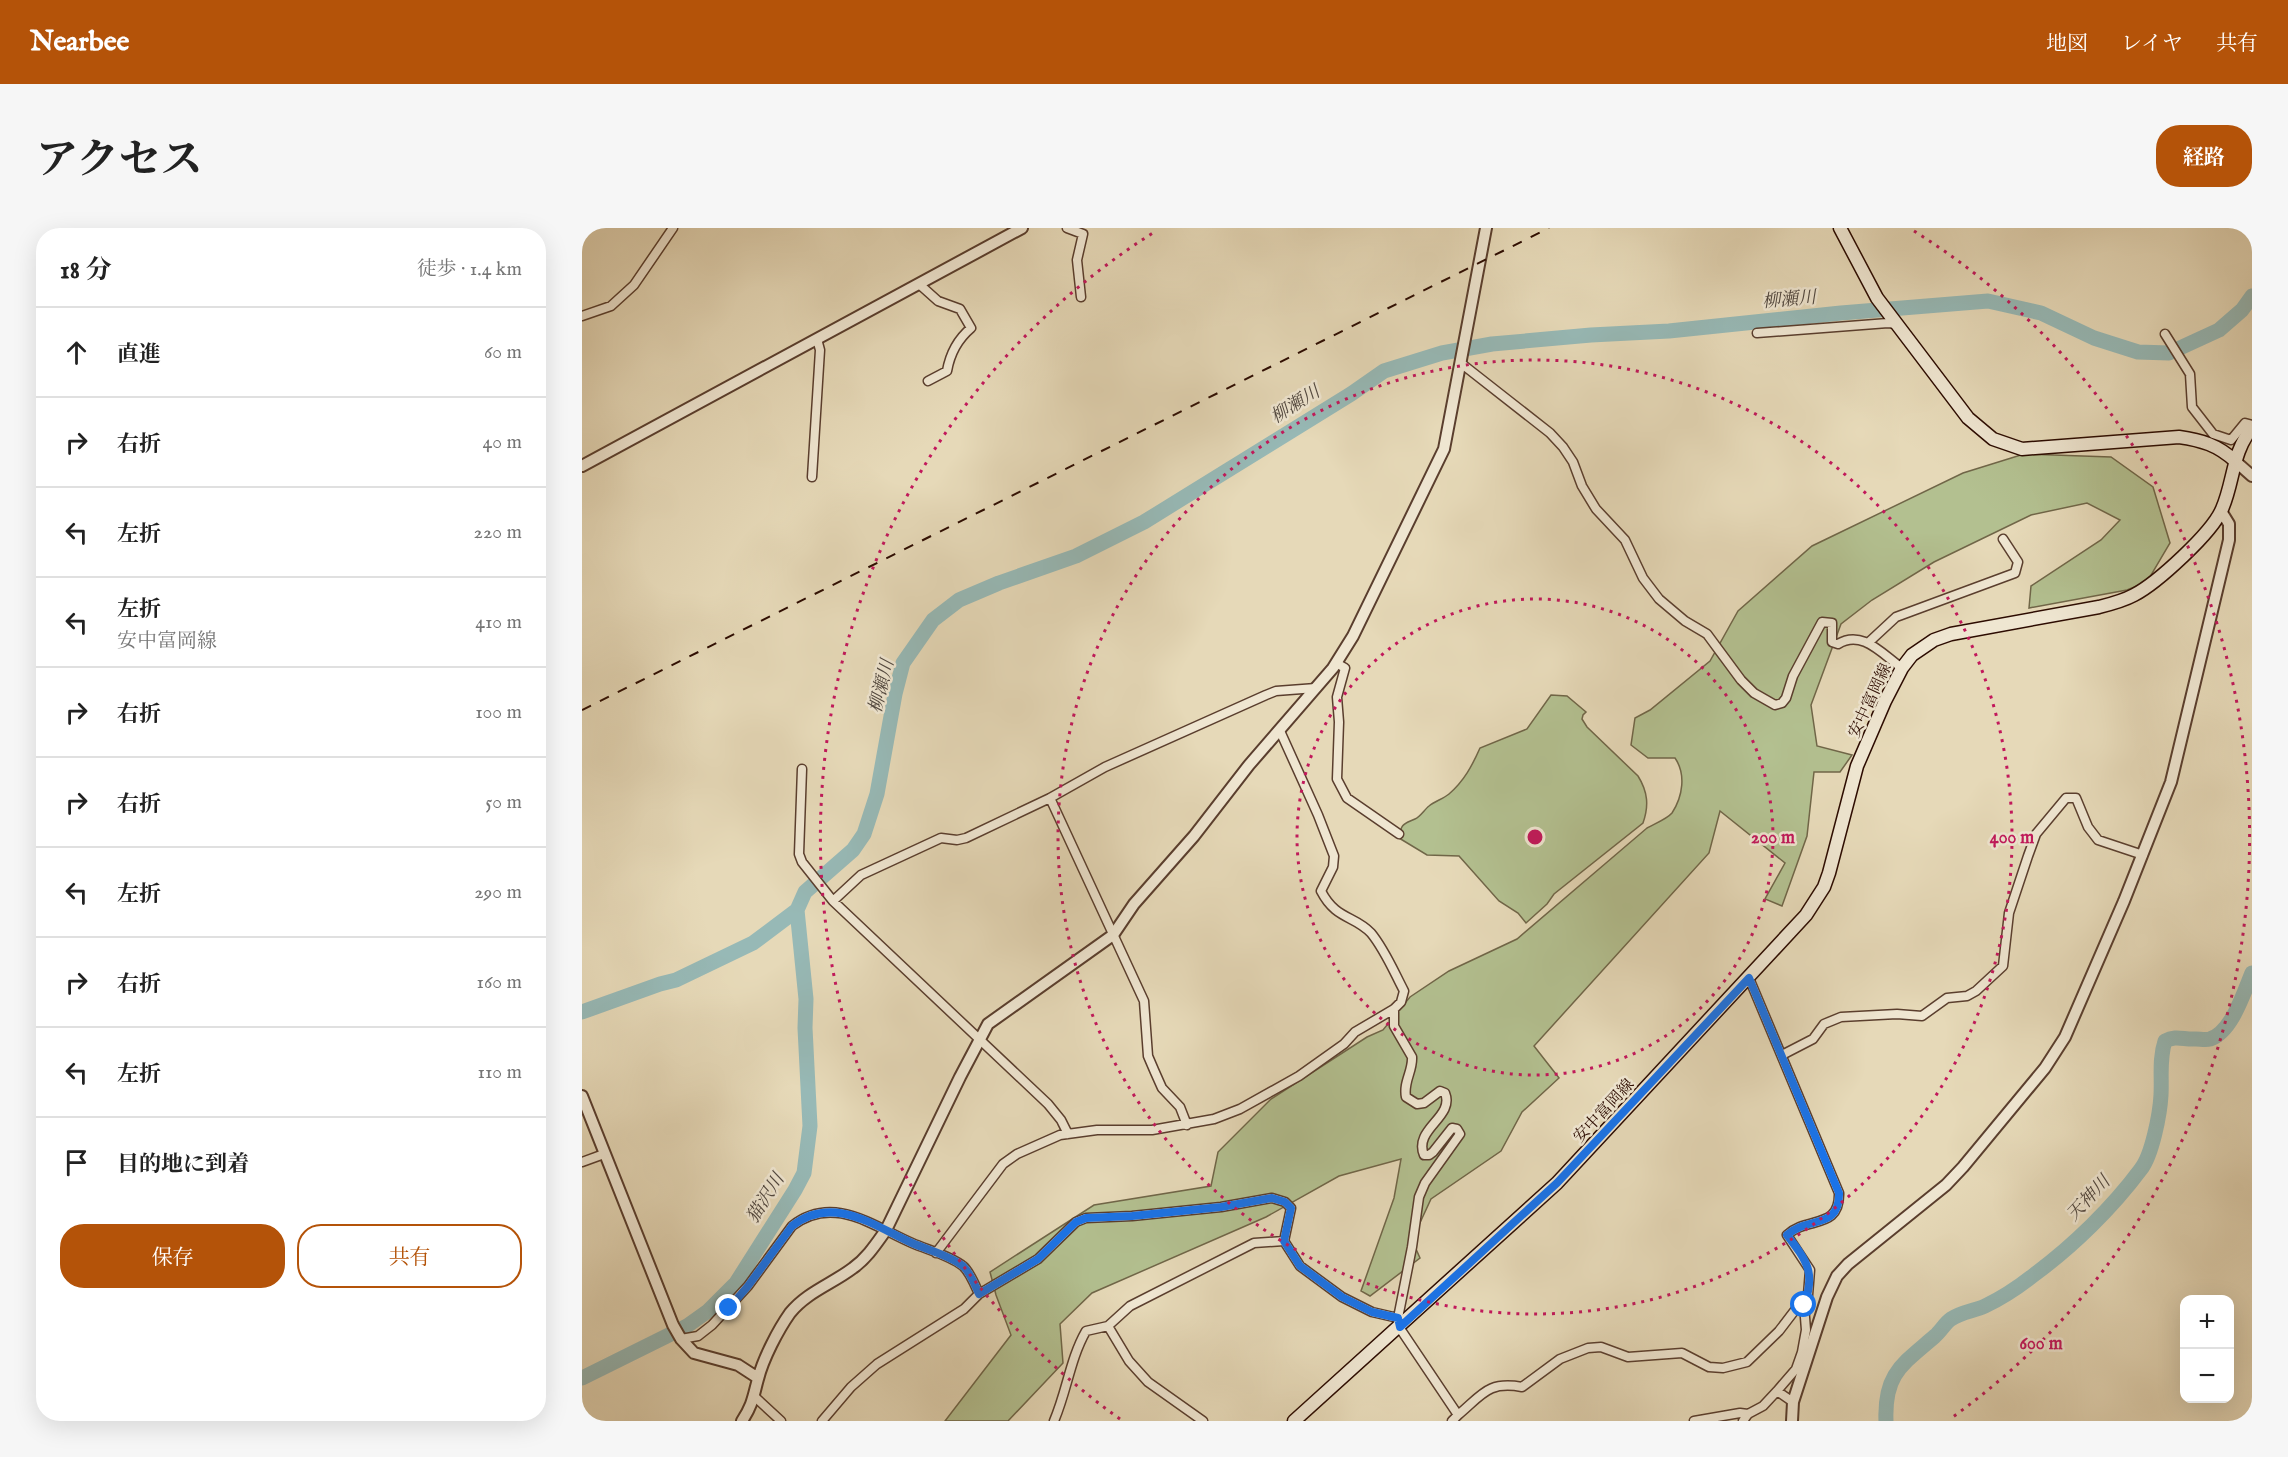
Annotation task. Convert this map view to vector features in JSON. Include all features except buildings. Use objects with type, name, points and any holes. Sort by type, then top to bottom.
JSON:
[{"type":"main road","points":[[1840,228],[1877,298],[1895,323],[1968,418],[1982,431],[2007,446],[2022,449],[2179,437],[2196,439],[2216,446],[2235,461]]},
{"type":"main road","name":"安中富岡線","points":[[1294,1421],[1399,1322],[1557,1183],[1806,915],[1824,887],[1857,766],[1885,701],[1902,668],[1912,655],[1924,646],[1951,634],[2099,607],[2135,595],[2150,585],[2200,538],[2221,511],[2240,446],[2252,426]]},
{"type":"street","points":[[582,316],[611,306],[633,285],[673,228]]},
{"type":"street","points":[[582,466],[1022,228]]},
{"type":"street","points":[[1067,228],[1083,234],[1077,260],[1081,297]]},
{"type":"street","points":[[742,1421],[755,1397],[758,1378],[777,1335],[791,1312],[808,1295],[853,1268],[872,1250],[886,1230],[978,1040],[988,1024],[1113,934],[1134,904],[1194,836],[1249,765],[1316,688],[1336,663],[1353,636],[1444,449],[1486,228]]},
{"type":"street","points":[[919,284],[938,301],[960,309],[971,328],[962,336],[949,360],[947,371],[928,381]]},
{"type":"street","points":[[1757,333],[1895,323]]},
{"type":"street","points":[[2165,334],[2192,377],[2192,407],[2210,430],[2220,437],[2231,440],[2246,423],[2252,426]]},
{"type":"street","points":[[812,477],[820,350],[817,339]]},
{"type":"street","points":[[1462,362],[1550,433],[1563,447],[1573,462],[1586,494],[1596,509],[1625,540],[1643,578],[1659,599],[1685,621],[1707,634],[1741,680],[1760,697],[1775,705],[1782,703],[1786,698],[1793,676],[1822,622],[1832,623],[1832,642],[1838,644],[1846,639],[1858,638],[1902,668]]},
{"type":"street","points":[[2235,461],[2252,476]]},
{"type":"street","points":[[1792,1421],[1793,1402],[1827,1297],[1837,1276],[1848,1264],[1946,1185],[1963,1167],[2056,1053],[2073,1020],[2144,855],[2172,782],[2229,540],[2229,524],[2221,511]]},
{"type":"street","points":[[1868,643],[1896,617],[2015,573],[2018,562],[2003,539]]},
{"type":"street","points":[[1336,663],[1345,668],[1337,697],[1339,722],[1337,779],[1347,798],[1400,834]]},
{"type":"street","points":[[831,897],[861,875],[942,838],[957,840],[966,837],[1050,798],[1105,767],[1266,695],[1276,691],[1316,688]]},
{"type":"street","points":[[936,1254],[1003,1164],[1017,1154],[1068,1134],[1097,1130],[1152,1130],[1187,1125],[1222,1116],[1266,1097],[1299,1076],[1344,1044],[1355,1032],[1394,1010],[1401,1002],[1404,991],[1379,944],[1369,932],[1337,912],[1326,901],[1321,891],[1332,867],[1334,856],[1280,731]]},
{"type":"street","points":[[802,769],[799,854],[802,862],[831,897],[978,1040],[1048,1104],[1061,1120],[1068,1134]]},
{"type":"street","points":[[1050,798],[1144,1001],[1148,1056],[1162,1088],[1180,1107],[1187,1125]]},
{"type":"street","points":[[1782,1055],[1813,1039],[1824,1024],[1841,1017],[1897,1014],[1922,1016],[1947,998],[1966,996],[1976,991],[2003,966],[2009,913],[2028,855],[2036,834],[2066,798],[2076,798],[2088,827],[2098,840],[2144,855]]},
{"type":"street","points":[[1694,1421],[1740,1413],[1746,1418],[1763,1406],[1796,1369],[1806,1330],[1804,1305],[1808,1295],[1810,1270],[1787,1235],[1794,1228],[1829,1218],[1837,1211],[1839,1193],[1749,978]]},
{"type":"street","points":[[1394,1010],[1394,1026],[1412,1057],[1404,1089],[1406,1097],[1416,1104],[1424,1103],[1440,1091],[1445,1093],[1448,1100],[1446,1108],[1426,1134],[1422,1150],[1424,1155],[1433,1152],[1452,1128],[1457,1129],[1460,1134],[1425,1183],[1419,1197],[1399,1322]]},
{"type":"street","points":[[582,1096],[673,1325],[680,1337],[694,1353],[738,1365],[758,1378]]},
{"type":"street","points":[[582,1162],[604,1154]]},
{"type":"street","points":[[822,1421],[851,1387],[877,1364],[963,1309],[979,1294],[1038,1259],[1076,1222],[1086,1218],[1221,1207],[1272,1198],[1285,1202],[1291,1208],[1284,1241],[1300,1266],[1342,1297],[1399,1322],[1455,1418],[1494,1386],[1508,1384],[1522,1387],[1560,1359],[1588,1348],[1601,1347],[1628,1357],[1682,1353],[1708,1367],[1723,1368],[1747,1362],[1779,1331],[1799,1303],[1808,1295]]},
{"type":"street","points":[[680,1337],[698,1336],[712,1325],[748,1286],[780,1239],[800,1219],[835,1212],[856,1215],[965,1267],[979,1294]]},
{"type":"street","points":[[1054,1421],[1062,1402],[1079,1343],[1086,1330],[1108,1326],[1131,1306],[1254,1243],[1284,1241]]},
{"type":"street","points":[[1108,1326],[1129,1361],[1148,1382],[1203,1421]]},
{"type":"street","points":[[1777,1391],[1793,1402]]},
{"type":"street","points":[[755,1397],[780,1421]]},
{"type":"green space","points":[[2024,454],[2111,457],[2153,487],[2170,543],[2147,582],[2127,590],[2029,608],[2031,586],[2101,540],[2120,520],[2087,503],[2031,515],[1934,562],[1872,600],[1841,624],[1811,705],[1817,746],[1852,755],[1840,772],[1814,772],[1807,836],[1782,906],[1765,899],[1785,863],[1720,811],[1709,853],[1534,1046],[1559,1078],[1522,1112],[1501,1151],[1431,1199],[1412,1240],[1420,1258],[1370,1296],[1361,1291],[1394,1198],[1401,1159],[1339,1176],[1266,1217],[1092,1293],[1060,1324],[1063,1363],[1008,1421],[945,1421],[1011,1335],[990,1272],[1094,1205],[1211,1186],[1218,1152],[1271,1099],[1367,1037],[1383,1030],[1410,997],[1449,971],[1517,939],[1647,828],[1672,813],[1681,792],[1681,771],[1675,758],[1648,758],[1631,745],[1635,718],[1650,710],[1710,661],[1738,611],[1812,546],[1963,473]]},
{"type":"green space","points":[[1551,695],[1567,696],[1586,712],[1582,719],[1587,727],[1638,776],[1646,793],[1646,811],[1643,823],[1554,894],[1547,904],[1526,923],[1518,913],[1499,901],[1459,856],[1427,855],[1399,838],[1404,825],[1447,796],[1459,784],[1480,748],[1527,729]]},
{"type":"waterway","name":"柳瀬川","points":[[582,1012],[676,980],[753,943],[797,910],[805,892],[853,850],[864,834],[877,794],[895,694],[903,663],[933,620],[959,600],[999,583],[1076,556],[1144,522],[1351,394],[1384,371],[1442,353],[1492,344],[1669,331],[1841,313],[1988,301],[2041,313],[2094,338],[2138,352],[2169,353],[2219,330],[2242,310],[2252,296]]},
{"type":"waterway","name":"猫沢川","points":[[582,1378],[687,1326],[708,1311],[736,1283],[804,1173],[810,1126],[805,1028],[806,999],[797,910]]},
{"type":"waterway","name":"天神川","points":[[1886,1421],[1888,1391],[1892,1380],[1905,1363],[1951,1319],[1998,1299],[2049,1263],[2078,1239],[2130,1184],[2145,1163],[2155,1134],[2160,1103],[2161,1061],[2165,1041],[2176,1038],[2208,1039],[2218,1035],[2231,1020],[2252,973]]},
{"type":"railway","points":[[582,710],[1549,228]]},
{"type":"route","points":[[729,1308],[792,1226],[800,1219],[816,1215],[835,1212],[856,1215],[895,1236],[956,1262],[965,1267],[979,1294],[1038,1259],[1076,1222],[1086,1218],[1221,1207],[1272,1198],[1285,1202],[1291,1208],[1284,1241],[1300,1266],[1342,1297],[1372,1312],[1398,1318],[1400,1327],[1557,1183],[1749,978],[1839,1193],[1837,1211],[1829,1218],[1794,1228],[1787,1235],[1810,1270],[1808,1295],[1804,1305]]}]
